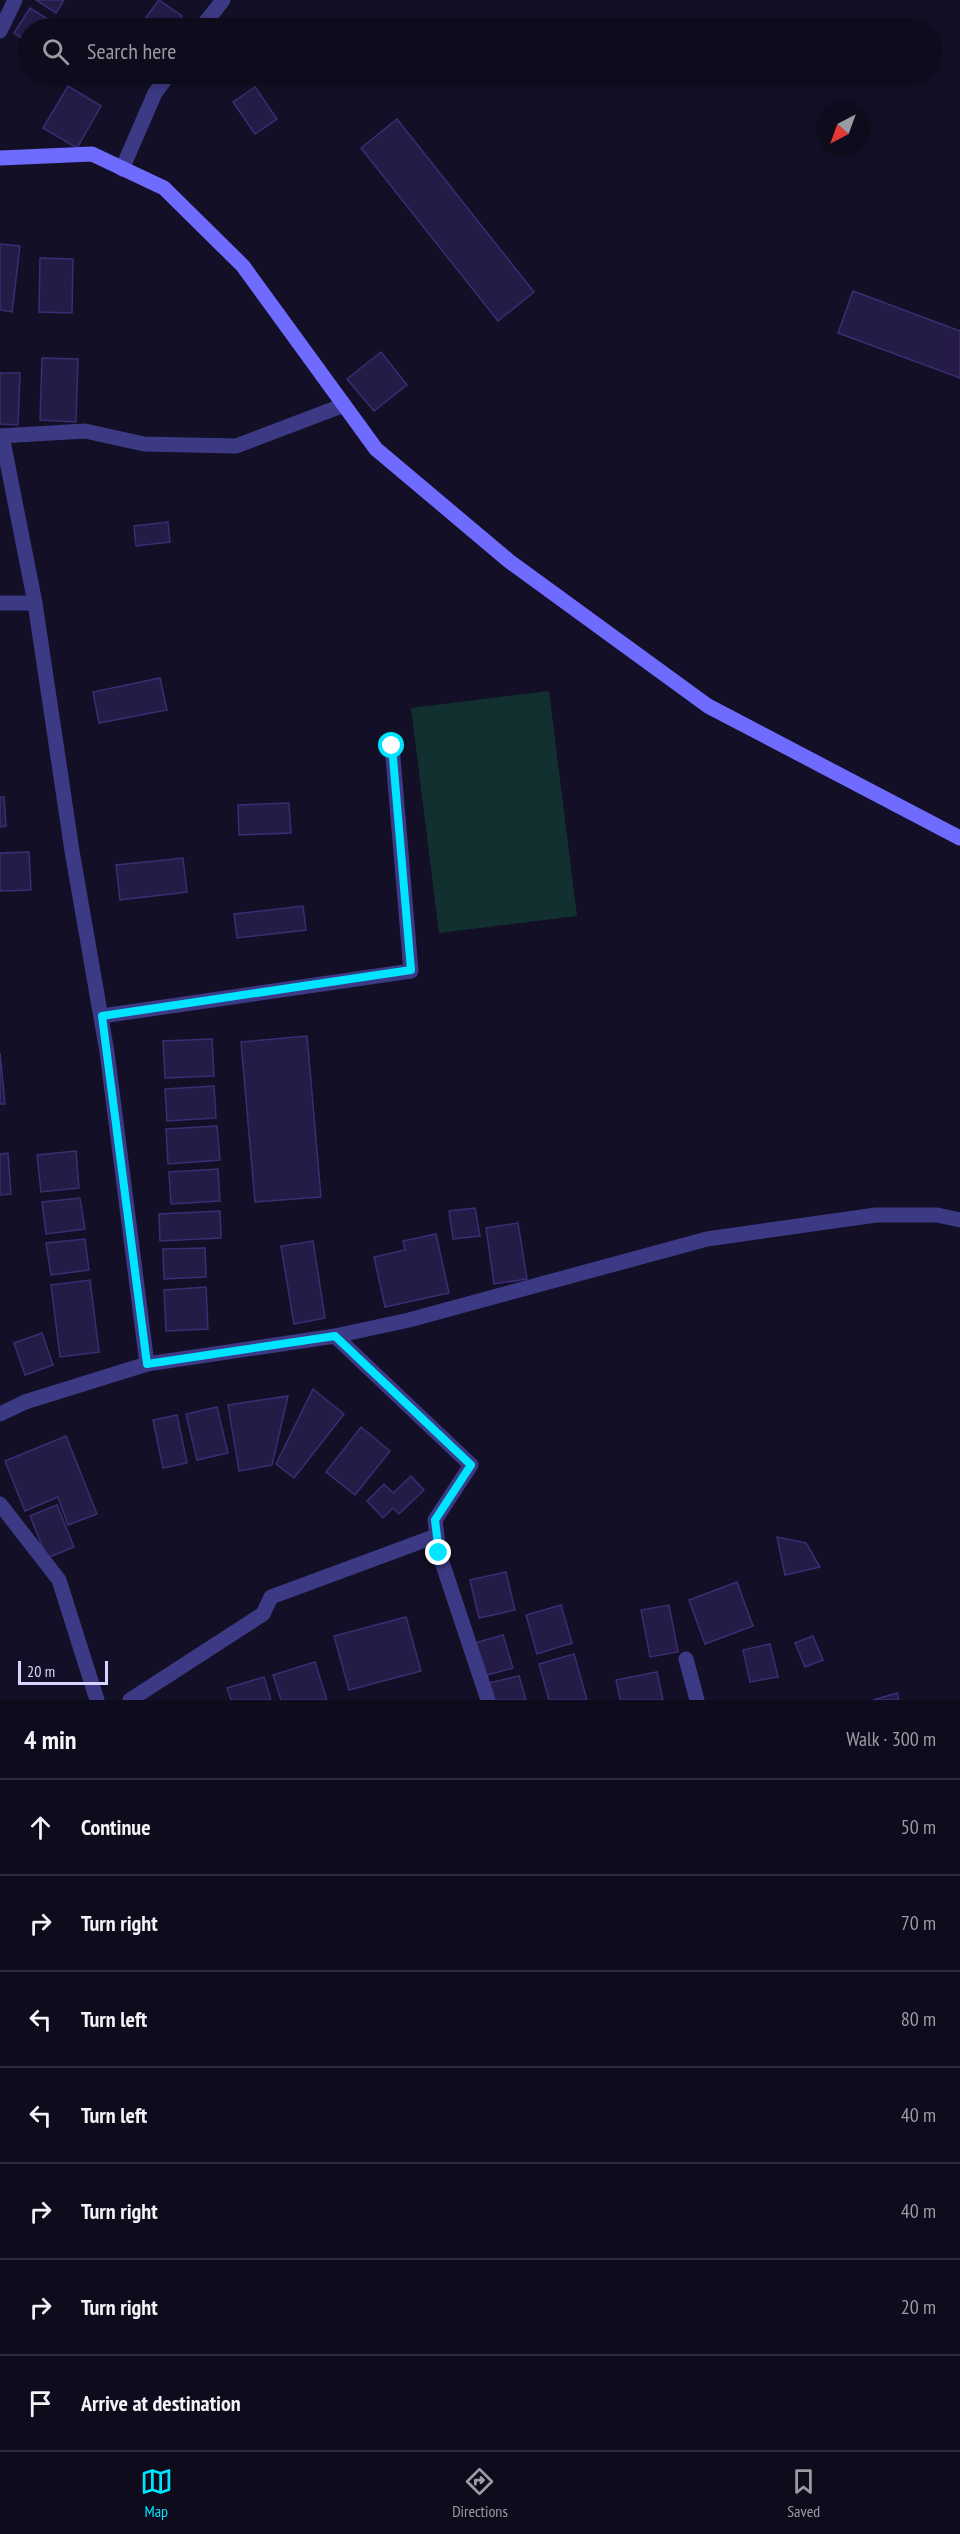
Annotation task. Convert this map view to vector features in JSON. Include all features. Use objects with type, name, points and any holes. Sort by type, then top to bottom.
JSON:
[{"type":"main road","points":[[0,158],[92,154],[164,188],[243,266],[376,449],[509,561],[708,706],[960,838]]},
{"type":"street","points":[[0,31],[15,0]]},
{"type":"street","points":[[208,18],[222,0]]},
{"type":"street","points":[[122,169],[155,93],[162,84]]},
{"type":"street","points":[[147,1364],[102,1016],[72,851],[35,603],[1,436],[85,431],[144,444],[236,446],[344,405]]},
{"type":"street","points":[[0,603],[35,603]]},
{"type":"street","points":[[102,1016],[411,970],[392,746]]},
{"type":"street","points":[[0,1414],[25,1402],[147,1364],[335,1336],[431,1314],[707,1239],[876,1215],[937,1215],[960,1220]]},
{"type":"street","points":[[335,1336],[471,1465],[435,1520],[436,1536],[439,1553],[488,1700]]},
{"type":"street","points":[[0,1504],[59,1580],[97,1700]]},
{"type":"street","points":[[130,1700],[264,1614],[271,1597],[436,1536]]},
{"type":"street","points":[[686,1659],[697,1700]]},
{"type":"green space","points":[[549,691],[577,916],[439,933],[411,708]]},
{"type":"building","points":[[36,0],[64,0],[56,13]]},
{"type":"building","points":[[159,0],[182,16],[180,18],[146,18]]},
{"type":"building","points":[[30,8],[46,18],[24,18]]},
{"type":"building","points":[[68,86],[101,106],[77,148],[43,128]]},
{"type":"building","points":[[255,87],[277,119],[255,134],[233,102]]},
{"type":"building","points":[[397,119],[534,292],[498,321],[361,148]]},
{"type":"building","points":[[0,244],[20,246],[12,312],[0,310]]},
{"type":"building","points":[[40,258],[73,259],[72,313],[39,312]]},
{"type":"building","points":[[853,291],[960,331],[960,378],[838,333]]},
{"type":"building","points":[[381,352],[407,385],[374,411],[347,379]]},
{"type":"building","points":[[42,358],[78,359],[76,422],[40,420]]},
{"type":"building","points":[[0,373],[20,373],[18,425],[0,424]]},
{"type":"building","points":[[168,522],[170,542],[136,546],[134,526]]},
{"type":"building","points":[[160,678],[167,710],[99,723],[93,692]]},
{"type":"building","points":[[0,797],[4,797],[6,826],[0,827]]},
{"type":"building","points":[[289,803],[291,833],[239,835],[238,805]]},
{"type":"building","points":[[29,852],[31,890],[0,891],[0,853]]},
{"type":"building","points":[[183,858],[187,892],[120,900],[116,865]]},
{"type":"building","points":[[303,906],[306,930],[237,938],[234,914]]},
{"type":"building","points":[[307,1036],[321,1197],[255,1202],[241,1042]]},
{"type":"building","points":[[212,1039],[214,1076],[165,1078],[163,1041]]},
{"type":"building","points":[[0,1053],[5,1104],[0,1104]]},
{"type":"building","points":[[214,1086],[216,1118],[167,1121],[165,1089]]},
{"type":"building","points":[[217,1126],[220,1160],[168,1164],[166,1129]]},
{"type":"building","points":[[76,1151],[79,1188],[41,1192],[37,1155]]},
{"type":"building","points":[[8,1153],[11,1194],[0,1195],[0,1154]]},
{"type":"building","points":[[218,1169],[220,1201],[171,1204],[169,1172]]},
{"type":"building","points":[[80,1198],[85,1229],[46,1234],[42,1202]]},
{"type":"building","points":[[475,1208],[480,1236],[453,1239],[449,1211]]},
{"type":"building","points":[[220,1211],[221,1238],[160,1241],[159,1214]]},
{"type":"building","points":[[518,1223],[527,1279],[494,1284],[486,1228]]},
{"type":"building","points":[[436,1234],[449,1293],[385,1307],[374,1257],[405,1250],[403,1241]]},
{"type":"building","points":[[85,1239],[89,1270],[51,1275],[46,1243]]},
{"type":"building","points":[[313,1241],[325,1318],[294,1324],[281,1246]]},
{"type":"building","points":[[205,1248],[206,1277],[164,1279],[163,1249]]},
{"type":"building","points":[[90,1280],[99,1352],[60,1357],[51,1285]]},
{"type":"building","points":[[206,1287],[208,1329],[166,1331],[164,1290]]},
{"type":"building","points":[[42,1333],[53,1365],[25,1375],[14,1343]]},
{"type":"building","points":[[313,1389],[344,1414],[294,1478],[276,1464]]},
{"type":"building","points":[[288,1396],[272,1465],[239,1471],[228,1405]]},
{"type":"building","points":[[217,1407],[228,1453],[197,1460],[186,1414]]},
{"type":"building","points":[[177,1415],[187,1463],[163,1468],[153,1420]]},
{"type":"building","points":[[361,1427],[390,1451],[355,1495],[326,1472]]},
{"type":"building","points":[[66,1436],[97,1514],[68,1525],[58,1497],[25,1511],[5,1461]]},
{"type":"building","points":[[411,1476],[424,1490],[399,1514],[393,1508],[383,1518],[367,1501],[384,1484],[393,1493]]},
{"type":"building","points":[[57,1505],[74,1547],[47,1558],[30,1516]]},
{"type":"building","points":[[777,1537],[806,1543],[820,1567],[785,1575]]},
{"type":"building","points":[[506,1572],[515,1610],[479,1618],[470,1580]]},
{"type":"building","points":[[737,1582],[753,1626],[705,1644],[689,1600]]},
{"type":"building","points":[[561,1605],[572,1643],[537,1654],[526,1615]]},
{"type":"building","points":[[669,1605],[678,1652],[650,1657],[641,1610]]},
{"type":"building","points":[[406,1617],[421,1671],[349,1690],[334,1636]]},
{"type":"building","points":[[503,1635],[513,1668],[484,1676],[475,1643]]},
{"type":"building","points":[[813,1636],[823,1660],[805,1667],[795,1643]]},
{"type":"building","points":[[770,1644],[778,1677],[750,1682],[743,1650]]},
{"type":"building","points":[[574,1654],[587,1700],[549,1700],[539,1664]]},
{"type":"building","points":[[315,1662],[327,1700],[281,1700],[273,1675]]},
{"type":"building","points":[[657,1672],[663,1700],[620,1700],[616,1680]]},
{"type":"building","points":[[519,1676],[526,1700],[493,1700],[489,1683]]},
{"type":"building","points":[[264,1677],[271,1700],[231,1700],[227,1688]]},
{"type":"building","points":[[897,1693],[899,1700],[873,1700]]},
{"type":"route","points":[[392,746],[411,970],[102,1016],[147,1364],[335,1336],[471,1465],[435,1520],[439,1553]]}]
